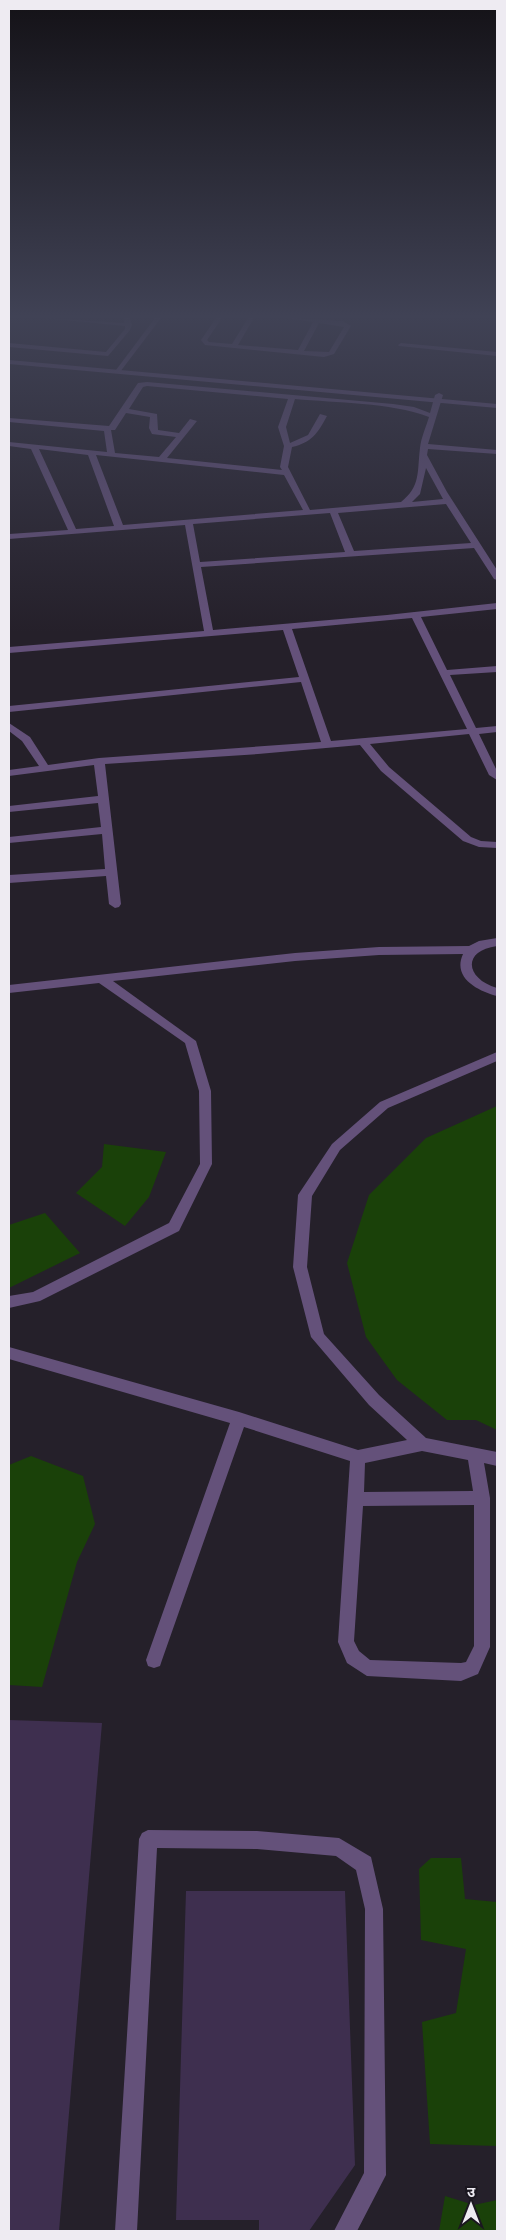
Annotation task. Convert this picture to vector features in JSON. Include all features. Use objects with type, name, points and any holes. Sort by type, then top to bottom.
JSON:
[{"type":"street","points":[[37,423],[107,429],[112,428],[116,423]]},
{"type":"street","points":[[153,423],[155,432],[181,435]]},
{"type":"street","points":[[160,461],[192,423]]},
{"type":"street","points":[[284,423],[281,431],[282,437],[288,446],[284,467],[308,513]]},
{"type":"street","points":[[288,446],[310,438],[319,423]]},
{"type":"street","points":[[430,423],[424,450],[422,474],[430,493],[449,501],[497,576]]},
{"type":"street","points":[[107,429],[112,456]]},
{"type":"street","points":[[9,444],[286,473]]},
{"type":"street","points":[[34,447],[73,531]]},
{"type":"street","points":[[424,450],[497,452]]},
{"type":"street","points":[[424,450],[430,493]]},
{"type":"street","points":[[92,454],[119,527]]},
{"type":"street","points":[[404,504],[430,493]]},
{"type":"street","points":[[9,536],[449,501]]},
{"type":"street","points":[[333,511],[351,555]]},
{"type":"street","points":[[188,521],[209,634]]},
{"type":"street","points":[[196,565],[477,545]]},
{"type":"street","points":[[9,650],[287,627],[497,606]]},
{"type":"street","points":[[415,615],[494,775],[497,777]]},
{"type":"street","points":[[287,627],[327,744]]},
{"type":"street","points":[[444,673],[497,669]]},
{"type":"street","points":[[9,710],[305,679]]},
{"type":"street","points":[[9,726],[26,739],[46,769]]},
{"type":"street","points":[[9,773],[99,761],[497,729]]},
{"type":"street","points":[[362,741],[392,775],[467,839],[478,844],[497,845]]},
{"type":"street","points":[[99,761],[115,904]]},
{"type":"street","points":[[9,809],[104,799]]},
{"type":"street","points":[[9,840],[106,830]]},
{"type":"street","points":[[9,879],[111,872]]},
{"type":"lane","points":[[497,942],[480,945],[471,950],[466,957],[464,965],[467,973],[482,987],[497,992]]},
{"type":"lane","points":[[9,989],[295,957],[379,951],[471,950]]},
{"type":"lane","points":[[9,1302],[35,1297],[174,1227],[206,1164],[205,1091],[190,1041],[102,978]]},
{"type":"lane","points":[[422,1444],[374,1400],[318,1337],[300,1267],[305,1195],[336,1147],[384,1105],[497,1056]]},
{"type":"lane","points":[[9,1353],[239,1419],[358,1457],[422,1444],[497,1459]]},
{"type":"lane","points":[[154,1660],[239,1419]]},
{"type":"lane","points":[[358,1457],[346,1642],[353,1657],[367,1668],[461,1672],[472,1668],[482,1647],[482,1498],[475,1456]]},
{"type":"lane","points":[[354,1500],[482,1498]]},
{"type":"lane","points":[[126,2231],[148,1839],[257,1840],[339,1847],[364,1864],[374,1909],[375,2175],[345,2231]]},
{"type":"shaded area","points":[[9,1720],[102,1723],[59,2231],[9,2231]]},
{"type":"shaded area","points":[[186,1891],[345,1891],[355,2165],[309,2231],[259,2231],[259,2220],[176,2220]]},
{"type":"building","points":[[497,1106],[497,1430],[476,1420],[447,1420],[397,1380],[366,1337],[347,1263],[369,1195],[426,1138]]},
{"type":"building","points":[[104,1144],[166,1152],[149,1197],[125,1226],[76,1193],[102,1167]]},
{"type":"building","points":[[45,1213],[80,1253],[9,1288],[9,1225]]},
{"type":"building","points":[[31,1456],[83,1476],[95,1524],[77,1562],[42,1687],[9,1685],[9,1465]]},
{"type":"building","points":[[431,1858],[461,1858],[465,1899],[497,1902],[497,2146],[430,2144],[422,2022],[456,2013],[466,1949],[421,1940],[419,1869]]},
{"type":"building","points":[[445,2196],[474,2205],[497,2200],[497,2231],[439,2231]]}]
